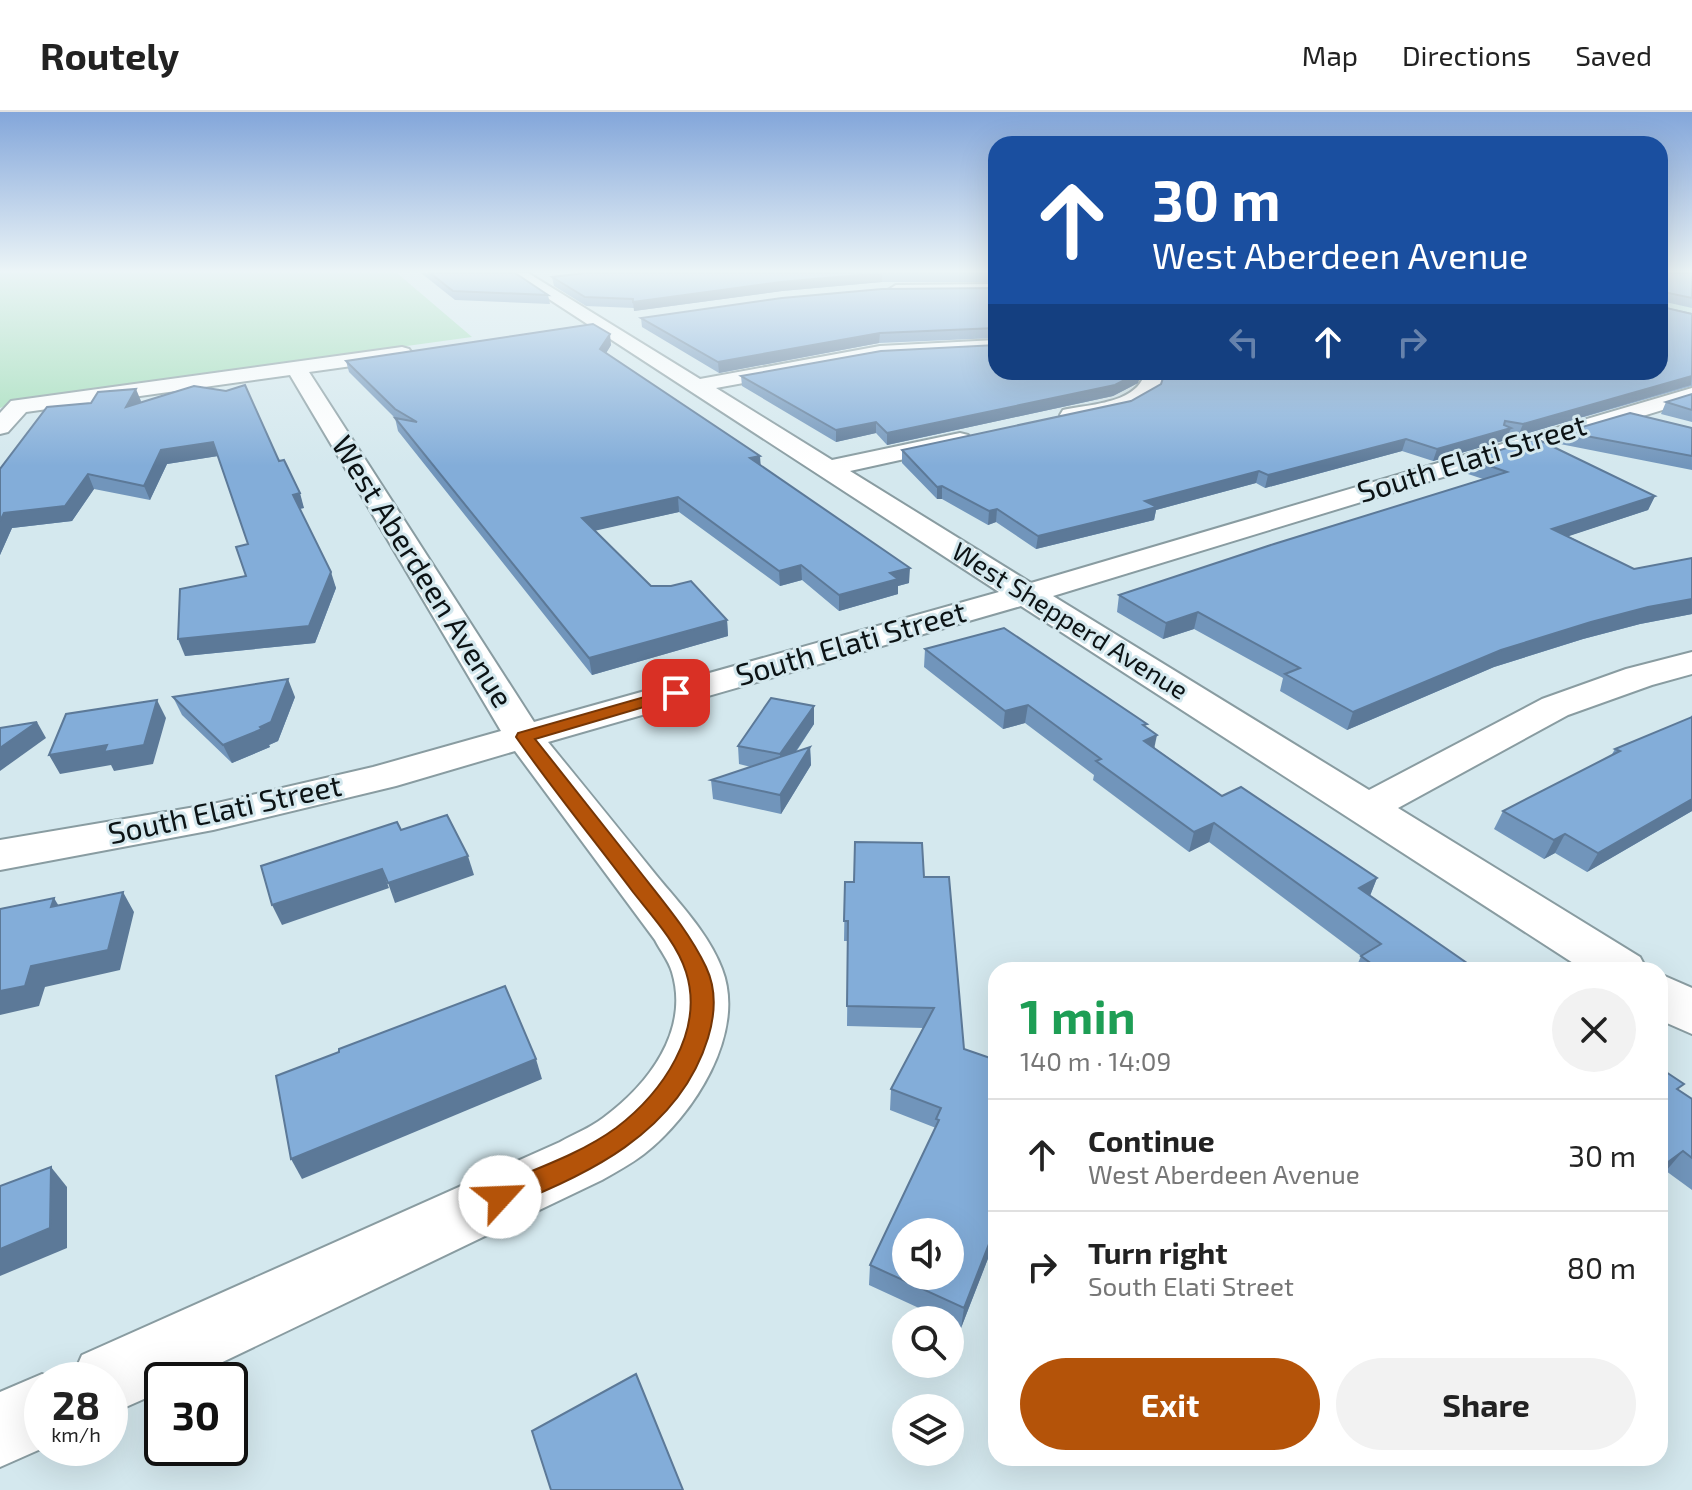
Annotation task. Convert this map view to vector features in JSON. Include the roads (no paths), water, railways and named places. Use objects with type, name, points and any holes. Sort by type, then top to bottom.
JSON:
[{"type":"street","name":"West Shepperd Avenue","points":[[615,337],[1609,962]]},
{"type":"street","points":[[695,386],[880,352],[988,346]]},
{"type":"street","points":[[0,427],[19,406],[421,350]]},
{"type":"street","name":"West Aberdeen Avenue","points":[[128,1370],[581,1161],[624,1136],[656,1107],[690,1059],[700,1024],[703,996],[697,969],[672,928],[524,737],[296,368]]},
{"type":"street","points":[[1044,421],[1121,404],[1142,395],[1151,388],[1153,380]]},
{"type":"street","name":"South Elati Street","points":[[0,855],[300,798],[524,737],[1027,594],[1692,394]]},
{"type":"street","points":[[1622,413],[1672,427]]},
{"type":"street","points":[[827,469],[982,435]]},
{"type":"street","points":[[1367,808],[1555,707],[1639,677],[1692,663]]},
{"type":"street","points":[[1668,999],[1692,1014]]},
{"type":"street","points":[[0,1430],[24,1419]]}]
